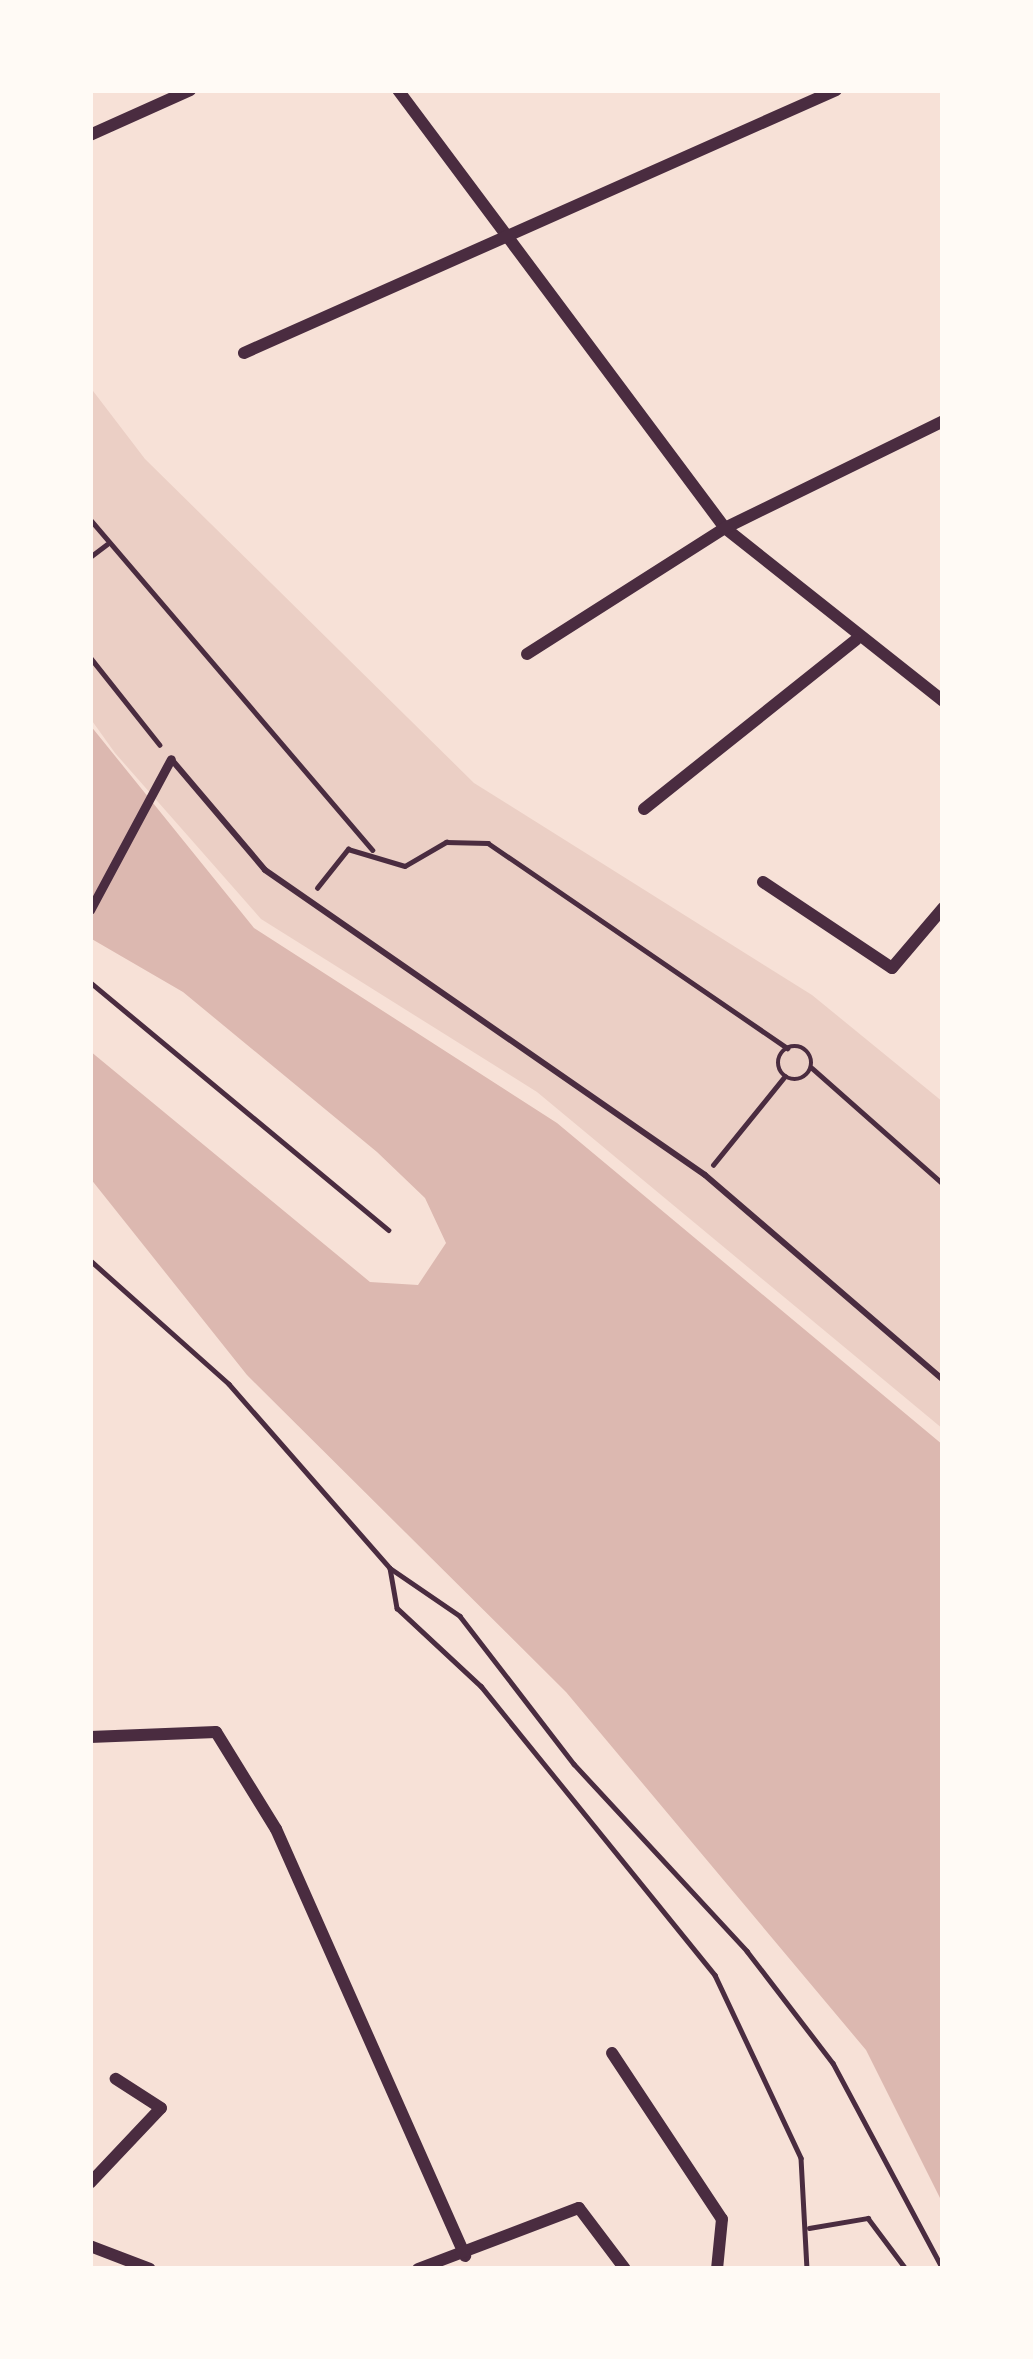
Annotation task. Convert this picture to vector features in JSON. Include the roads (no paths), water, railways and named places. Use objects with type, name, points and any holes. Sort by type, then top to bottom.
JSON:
[{"type":"street","points":[[90,135],[190,90]]},
{"type":"street","points":[[398,90],[725,528],[856,640],[943,700]]},
{"type":"street","points":[[244,353],[836,90]]},
{"type":"street","points":[[527,654],[725,528],[943,421]]},
{"type":"street","points":[[644,809],[856,640]]},
{"type":"street","points":[[90,910],[171,759]]},
{"type":"street","points":[[763,882],[892,968],[943,908]]},
{"type":"street","points":[[90,1737],[216,1732],[276,1828],[464,2256]]},
{"type":"street","points":[[613,2053],[722,2218],[717,2269]]},
{"type":"street","points":[[90,2183],[161,2108],[116,2079]]},
{"type":"street","points":[[418,2269],[464,2256],[579,2208],[625,2269]]},
{"type":"street","points":[[90,2246],[150,2269]]},
{"type":"lane","points":[[171,759],[305,901],[705,1175],[943,1380]]}]
